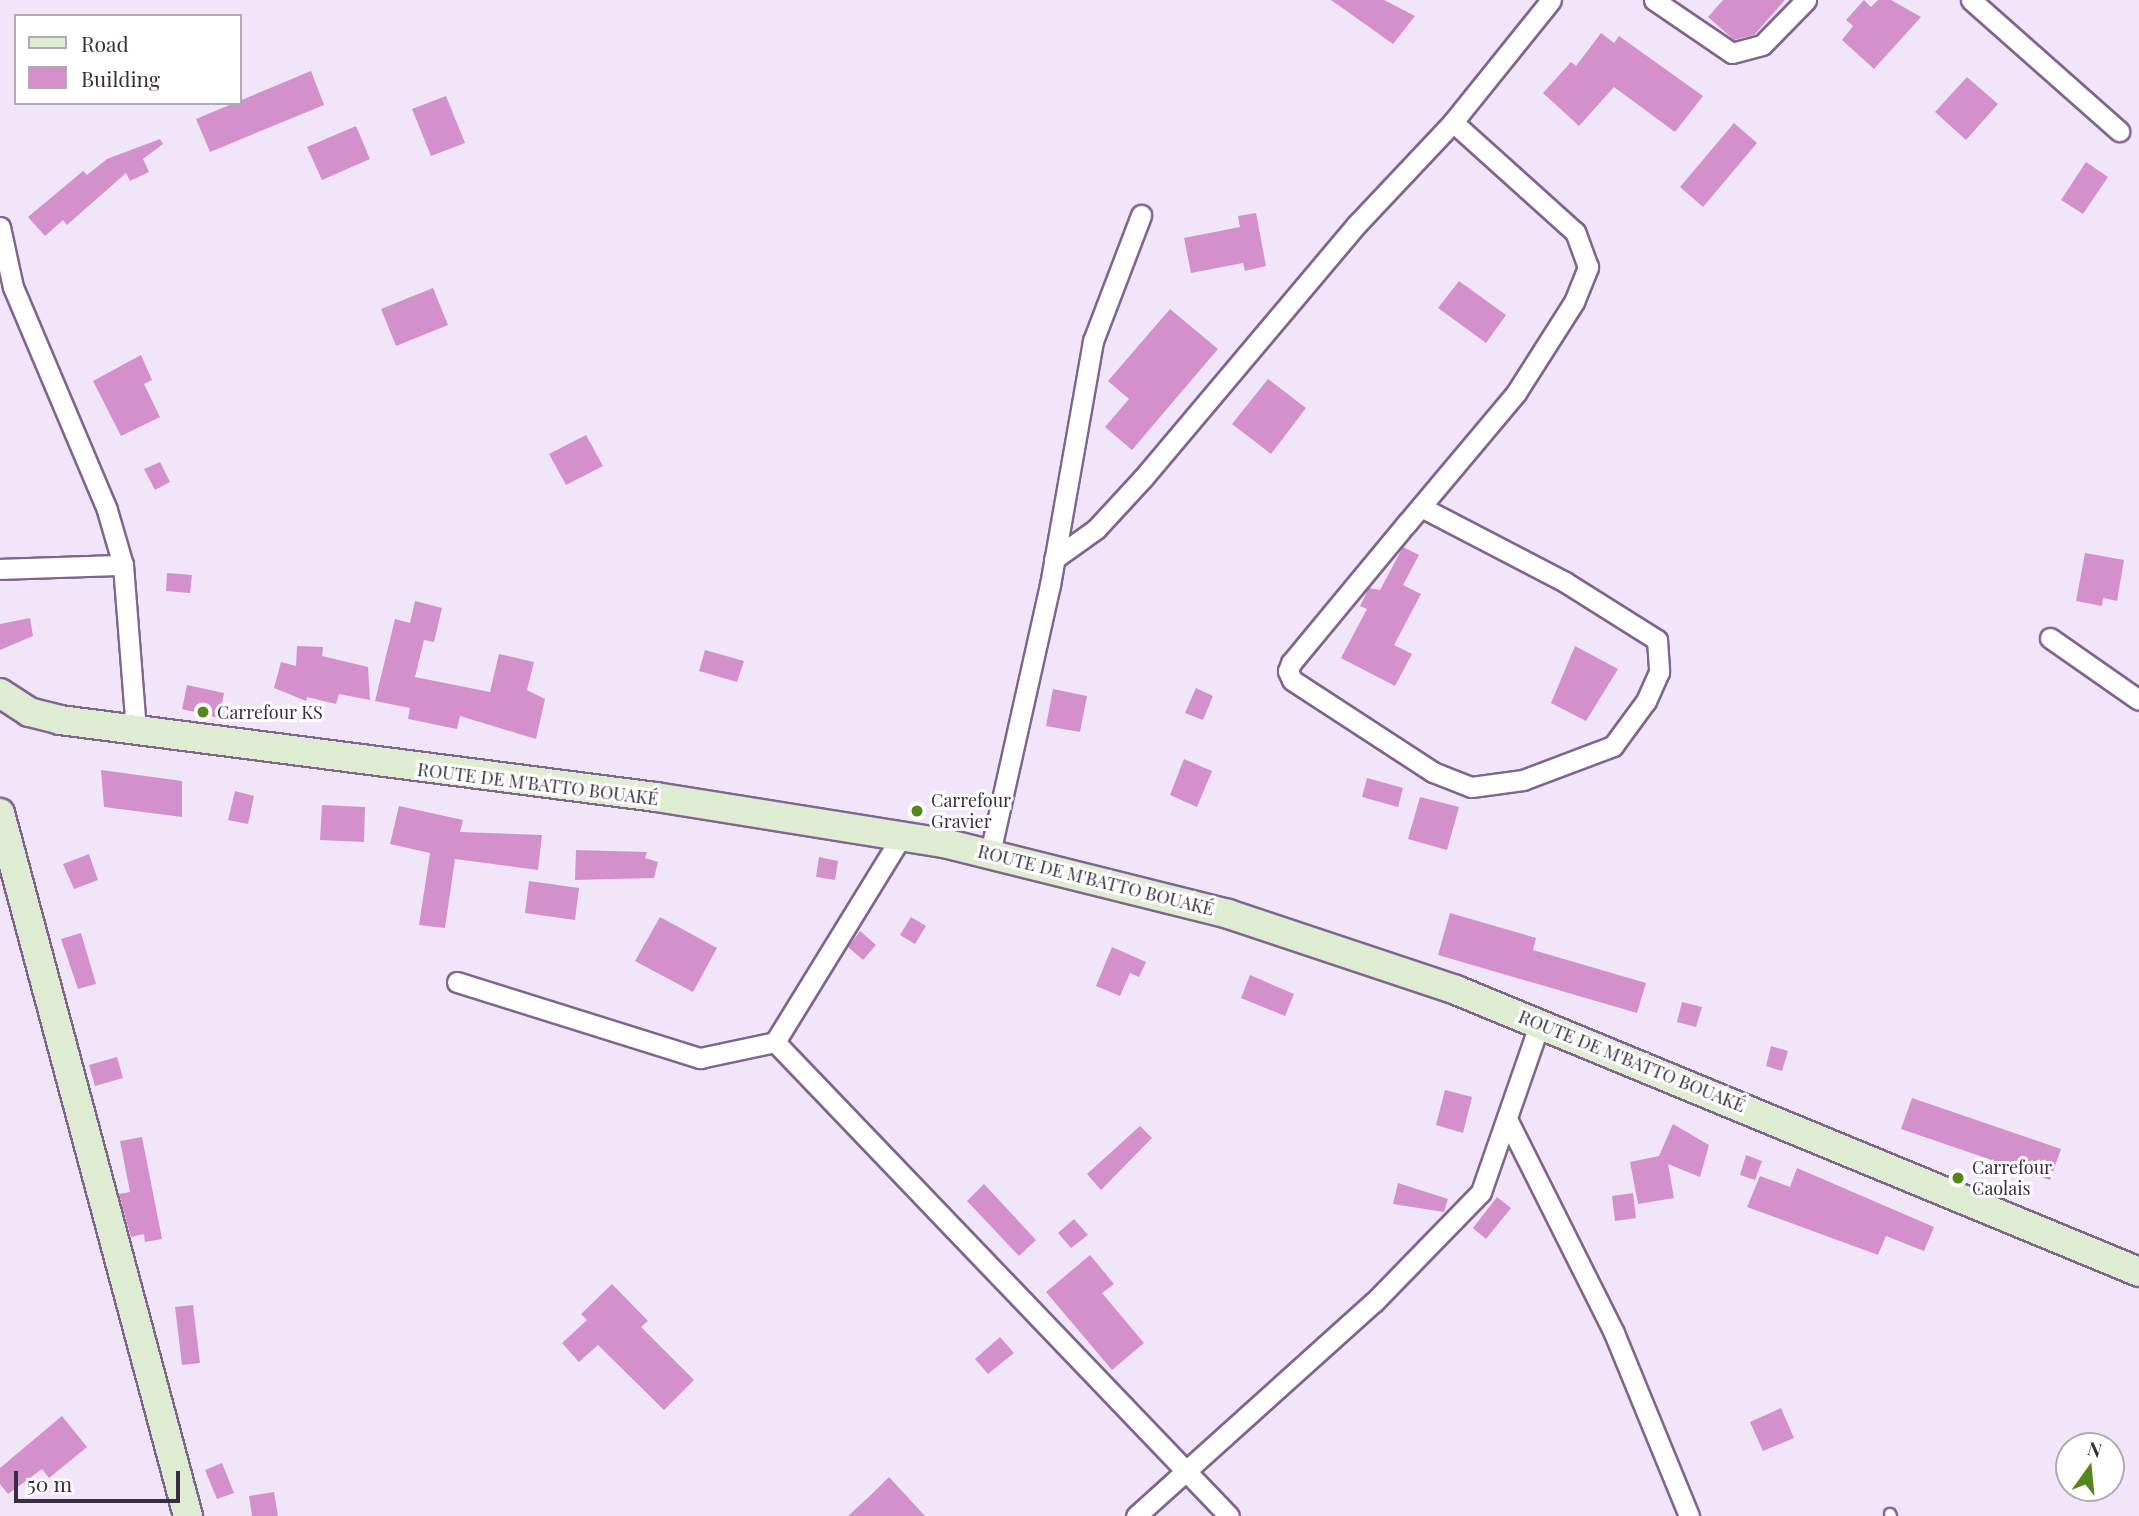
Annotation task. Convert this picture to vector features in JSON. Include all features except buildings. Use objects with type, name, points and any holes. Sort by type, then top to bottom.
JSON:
[{"type":"street","points":[[1054,559],[1096,529],[1143,478],[1357,224],[1453,122],[1551,0]]},
{"type":"street","points":[[1654,0],[1732,53],[1762,45],[1806,0]]},
{"type":"street","points":[[1970,0],[2119,131]]},
{"type":"street","points":[[1421,507],[1564,582],[1657,640],[1659,672],[1646,701],[1613,746],[1523,780],[1471,788],[1433,772],[1292,680],[1291,663],[1421,507],[1516,393],[1574,302],[1588,267],[1575,232],[1453,122]]},
{"type":"street","points":[[990,853],[1054,559],[1093,341],[1141,215]]},
{"type":"street","points":[[0,227],[6,288],[107,510],[123,565],[136,730]]},
{"type":"street","points":[[0,569],[123,565]]},
{"type":"street","points":[[2050,638],[2139,700]]},
{"type":"street","name":"ROUTE DE M'BATTO BOUAKÉ","points":[[0,693],[29,712],[136,730],[656,797],[990,853],[1228,914],[1540,1023],[2139,1272]]},
{"type":"street","points":[[0,813],[188,1516]]},
{"type":"street","points":[[457,982],[700,1058],[775,1042],[901,837]]},
{"type":"street","points":[[1136,1516],[1374,1302],[1481,1192],[1540,1023]]},
{"type":"street","points":[[775,1042],[1229,1516]]},
{"type":"street","points":[[1507,1119],[1614,1333],[1689,1516]]},
{"type":"place","name":"Carrefour KS","points":[[203,712]]},
{"type":"place","name":"Carrefour Gravier","points":[[917,811]]},
{"type":"place","name":"Carrefour Caolais","points":[[1958,1178]]}]
